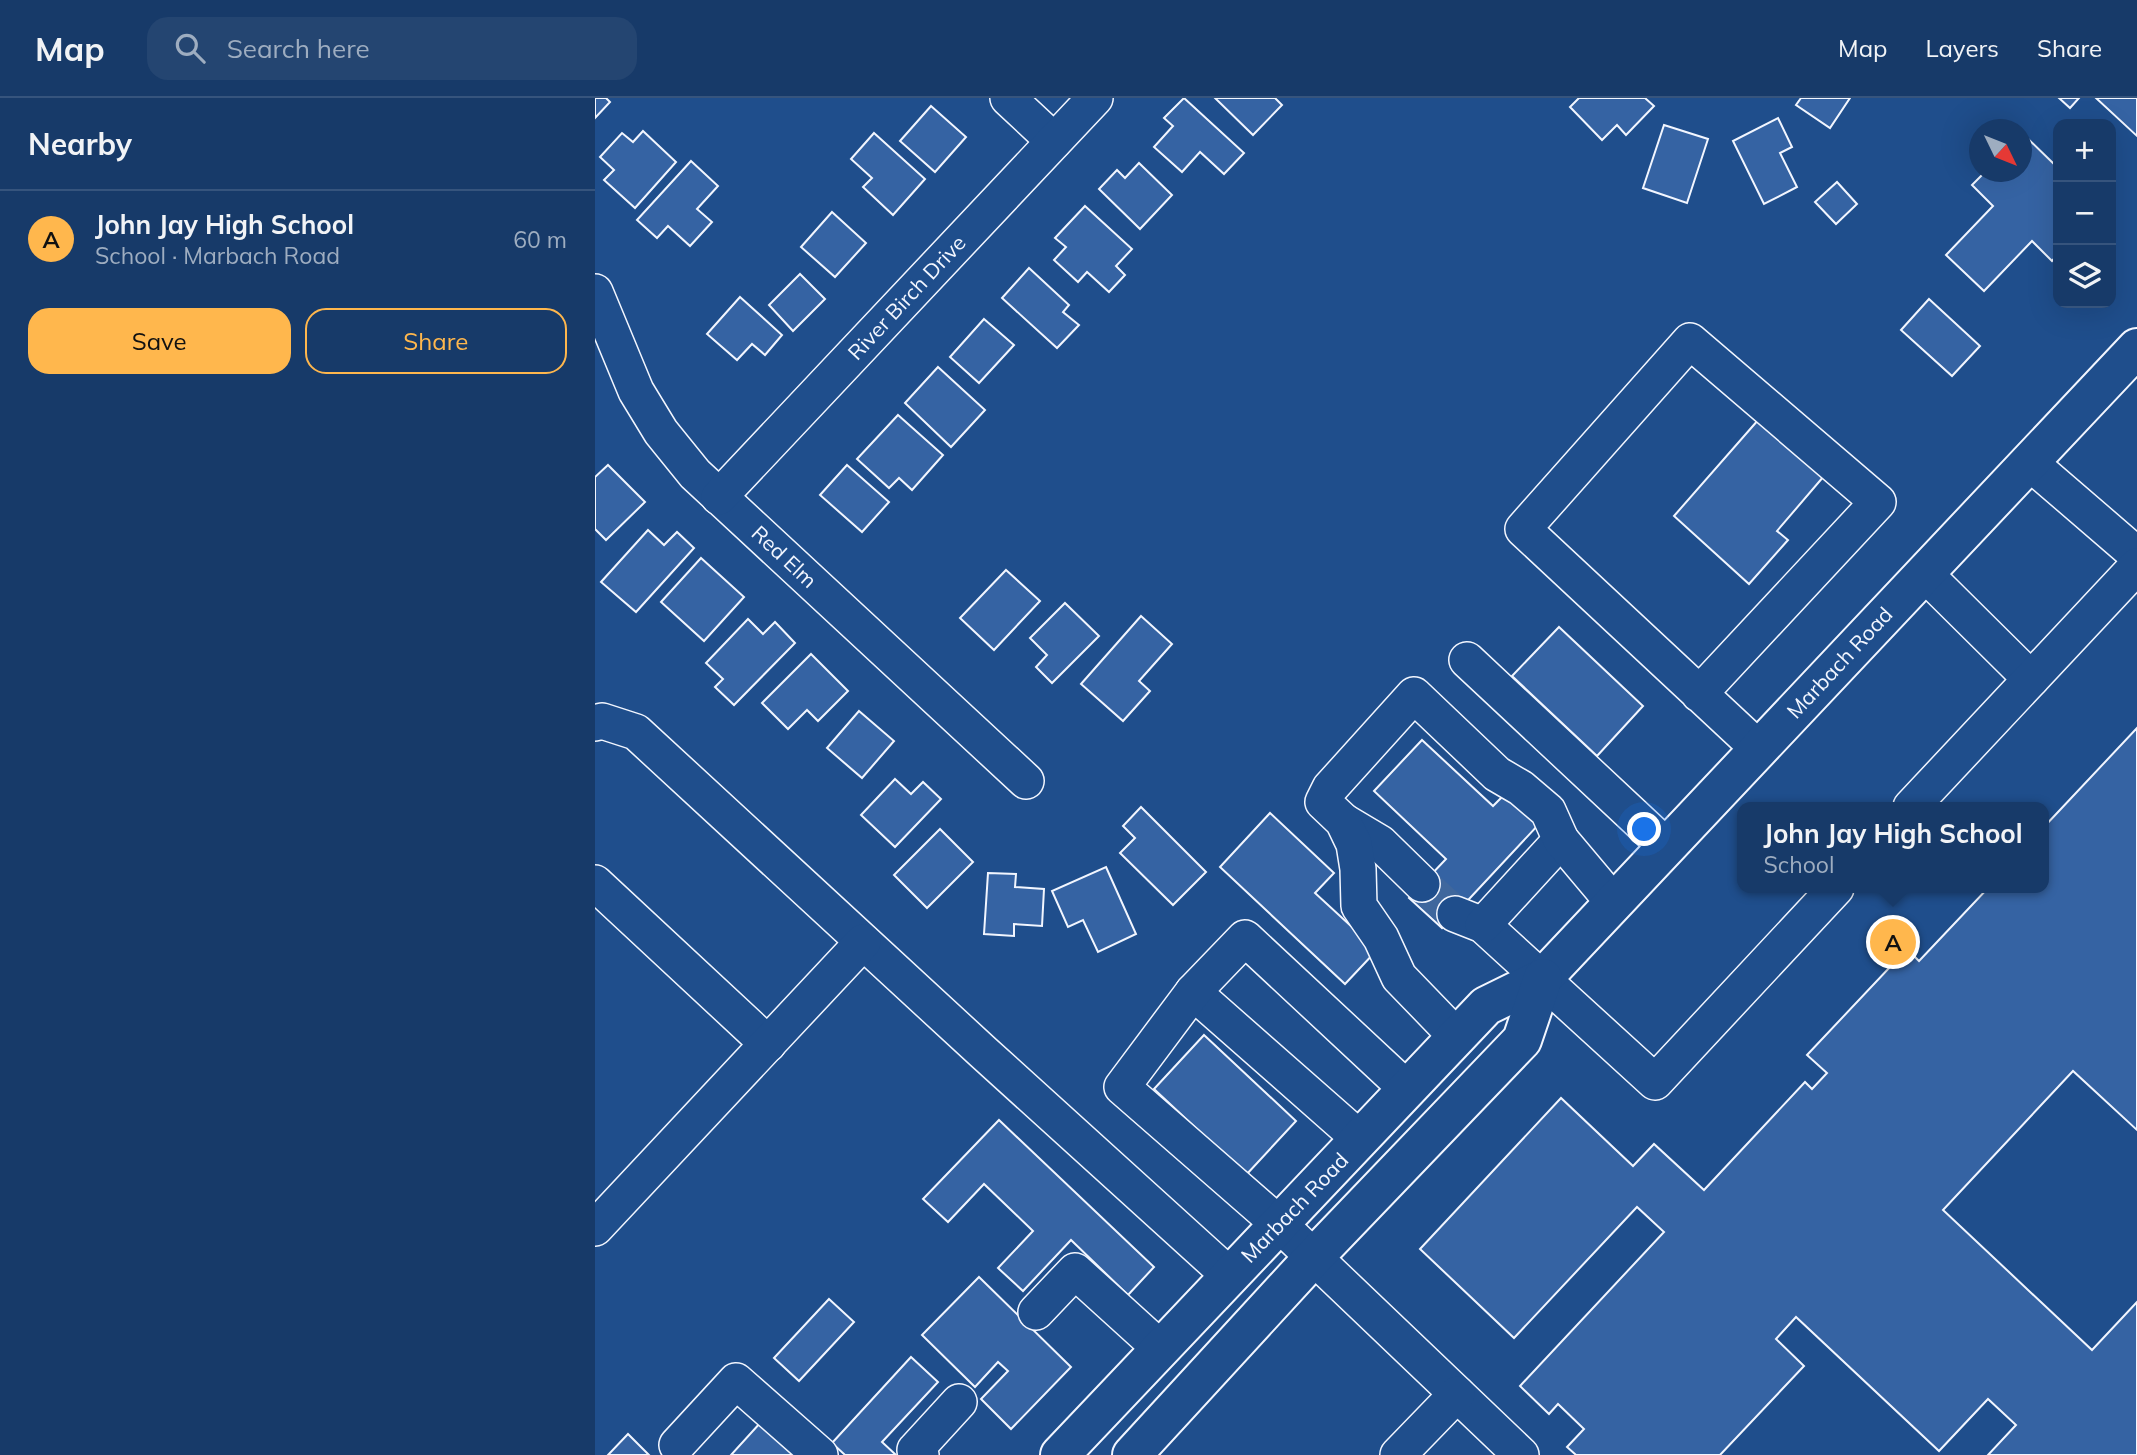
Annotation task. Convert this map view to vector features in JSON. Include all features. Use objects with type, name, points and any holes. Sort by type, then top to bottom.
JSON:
[{"type":"main road","name":"Marbach Road","points":[[1060,1455],[1486,1006],[1543,978],[2137,348]]},
{"type":"main road","name":"Marbach Road","points":[[1132,1455],[1313,1258],[1522,1040],[1543,978]]},
{"type":"street","points":[[1008,98],[1054,141]]},
{"type":"street","name":"River Birch Drive","points":[[719,497],[1095,98]]},
{"type":"street","name":"Red Elm","points":[[595,292],[636,391],[661,432],[695,474],[1026,781]]},
{"type":"street","points":[[1699,694],[1878,502],[1690,341],[1523,529],[1699,694],[1759,749]]},
{"type":"street","points":[[2029,462],[2137,555]]},
{"type":"street","points":[[1916,802],[2137,566]]},
{"type":"street","points":[[1924,573],[2031,679]]},
{"type":"street","points":[[1467,660],[1667,847]]},
{"type":"street","points":[[1422,884],[1380,843],[1343,821],[1323,802],[1330,788],[1414,695],[1497,774],[1521,788],[1548,811],[1561,840],[1614,903]]},
{"type":"street","points":[[595,723],[602,721],[636,732],[1230,1276]]},
{"type":"street","points":[[1343,821],[1354,844],[1359,906],[1381,938],[1398,977],[1457,1037]]},
{"type":"street","points":[[1561,840],[1469,920],[1543,978],[1655,1082],[1831,893]]},
{"type":"street","points":[[595,883],[768,1044]]},
{"type":"street","points":[[1407,1089],[1245,938],[1193,992],[1122,1087],[1279,1224],[1521,1455]]},
{"type":"street","points":[[595,1228],[863,942]]},
{"type":"street","points":[[1193,992],[1360,1139]]},
{"type":"street","points":[[1036,1312],[1075,1271],[1160,1349]]},
{"type":"street","points":[[677,1445],[737,1381],[820,1455]]},
{"type":"street","points":[[1398,1455],[1457,1394]]},
{"type":"street","points":[[921,1455],[915,1450],[960,1402]]},
{"type":"building","points":[[595,98],[606,98],[610,102],[595,118]]},
{"type":"building","points":[[1184,98],[1244,153],[1224,174],[1200,152],[1182,172],[1154,147],[1173,126],[1164,118]]},
{"type":"building","points":[[1215,98],[1275,98],[1282,105],[1253,135]]},
{"type":"building","points":[[1579,98],[1645,98],[1654,106],[1626,135],[1617,125],[1602,140],[1570,107]]},
{"type":"building","points":[[1801,98],[1850,98],[1830,128],[1796,105]]},
{"type":"building","points":[[2059,98],[2079,98],[2070,108]]},
{"type":"building","points":[[2096,98],[2137,98],[2137,136]]},
{"type":"building","points":[[931,106],[966,137],[935,172],[900,141]]},
{"type":"building","points":[[1778,118],[1792,147],[1780,153],[1797,187],[1764,204],[1733,141]]},
{"type":"building","points":[[1664,125],[1708,139],[1687,203],[1643,188]]},
{"type":"building","points":[[643,131],[676,162],[635,208],[604,180],[614,170],[600,157],[622,133],[633,142]]},
{"type":"building","points":[[874,133],[925,179],[893,215],[863,187],[872,178],[851,159]]},
{"type":"building","points":[[2032,143],[2053,163],[2052,261],[2032,241],[1984,291],[1946,255],[1993,206],[1972,185],[1975,182],[2032,182]]},
{"type":"building","points":[[691,161],[718,186],[697,209],[712,222],[690,246],[668,226],[657,238],[637,220]]},
{"type":"building","points":[[1139,163],[1172,195],[1140,229],[1099,189],[1117,170],[1125,178]]},
{"type":"building","points":[[1837,182],[1857,204],[1836,224],[1815,202]]},
{"type":"building","points":[[1085,206],[1132,249],[1116,266],[1125,275],[1109,292],[1087,272],[1078,282],[1054,260],[1066,247],[1055,238]]},
{"type":"building","points":[[832,212],[866,243],[835,277],[801,247]]},
{"type":"building","points":[[1029,268],[1069,305],[1063,312],[1079,325],[1057,348],[1002,298]]},
{"type":"building","points":[[800,274],[825,299],[793,331],[769,305]]},
{"type":"building","points":[[740,297],[782,335],[765,355],[752,344],[737,360],[707,334]]},
{"type":"building","points":[[1929,299],[1980,346],[1952,376],[1901,330]]},
{"type":"building","points":[[984,319],[1014,345],[979,383],[950,357]]},
{"type":"building","points":[[938,367],[985,410],[951,447],[905,403]]},
{"type":"building","points":[[898,415],[943,455],[912,490],[899,478],[889,488],[857,459]]},
{"type":"building","points":[[1759,419],[1824,476],[1777,531],[1788,540],[1749,584],[1674,516]]},
{"type":"building","points":[[608,465],[645,502],[606,540],[595,529],[595,477]]},
{"type":"building","points":[[847,465],[889,502],[862,532],[820,495]]},
{"type":"building","points":[[648,530],[664,545],[677,532],[694,548],[636,612],[601,582]]},
{"type":"building","points":[[701,558],[744,597],[704,641],[661,602]]},
{"type":"building","points":[[1006,570],[1040,601],[994,650],[960,618]]},
{"type":"building","points":[[1065,603],[1099,636],[1052,683],[1036,667],[1047,655],[1030,638]]},
{"type":"building","points":[[1141,616],[1172,644],[1139,681],[1150,691],[1123,721],[1081,684]]},
{"type":"building","points":[[748,619],[763,634],[775,622],[795,643],[734,705],[715,687],[723,679],[706,663]]},
{"type":"building","points":[[1559,627],[1643,706],[1597,756],[1512,676]]},
{"type":"building","points":[[811,654],[848,691],[818,721],[807,710],[788,729],[762,703]]},
{"type":"building","points":[[859,711],[894,741],[862,778],[827,748]]},
{"type":"building","points":[[2137,728],[2137,1130],[2073,1071],[1943,1210],[2092,1350],[2137,1302],[2137,1455],[1988,1455],[2016,1425],[1988,1399],[1939,1451],[1796,1317],[1776,1339],[1804,1366],[1720,1455],[1576,1455],[1567,1447],[1584,1429],[1558,1404],[1549,1414],[1520,1386],[1664,1232],[1637,1207],[1514,1338],[1420,1249],[1561,1098],[1633,1166],[1654,1144],[1704,1190],[1805,1082],[1812,1089],[1827,1073],[1807,1055],[1907,949],[1919,961],[1983,893],[2049,893],[2049,822]]},
{"type":"building","points":[[1422,740],[1493,806],[1507,792],[1540,823],[1442,928],[1409,898],[1446,859],[1374,791]]},
{"type":"building","points":[[895,779],[911,794],[923,782],[941,799],[895,847],[861,815]]},
{"type":"building","points":[[1141,807],[1206,872],[1173,905],[1120,853],[1135,838],[1123,826]]},
{"type":"building","points":[[1270,813],[1334,873],[1315,893],[1377,950],[1345,984],[1220,867]]},
{"type":"building","points":[[940,829],[973,862],[927,908],[894,875]]},
{"type":"building","points":[[1106,867],[1136,934],[1098,952],[1083,920],[1068,927],[1052,891]]},
{"type":"building","points":[[988,873],[1016,874],[1015,887],[1044,889],[1042,926],[1014,924],[1014,936],[984,934]]},
{"type":"building","points":[[1204,1035],[1296,1121],[1246,1175],[1154,1089]]},
{"type":"building","points":[[999,1120],[1154,1267],[1128,1295],[1071,1240],[1023,1291],[998,1268],[1033,1231],[984,1184],[948,1222],[923,1199]]},
{"type":"building","points":[[979,1277],[1071,1367],[1011,1429],[981,1399],[1008,1371],[998,1362],[975,1387],[922,1335]]},
{"type":"building","points":[[829,1299],[854,1322],[799,1381],[774,1358]]},
{"type":"building","points":[[911,1357],[938,1382],[882,1442],[896,1455],[845,1455],[832,1443]]},
{"type":"building","points":[[761,1422],[796,1455],[731,1455]]},
{"type":"building","points":[[628,1434],[649,1455],[608,1455]]},
{"type":"tunnel","points":[[1422,884],[1455,914]]},
{"type":"place","name":"John Jay High School","points":[[1893,942]]}]
